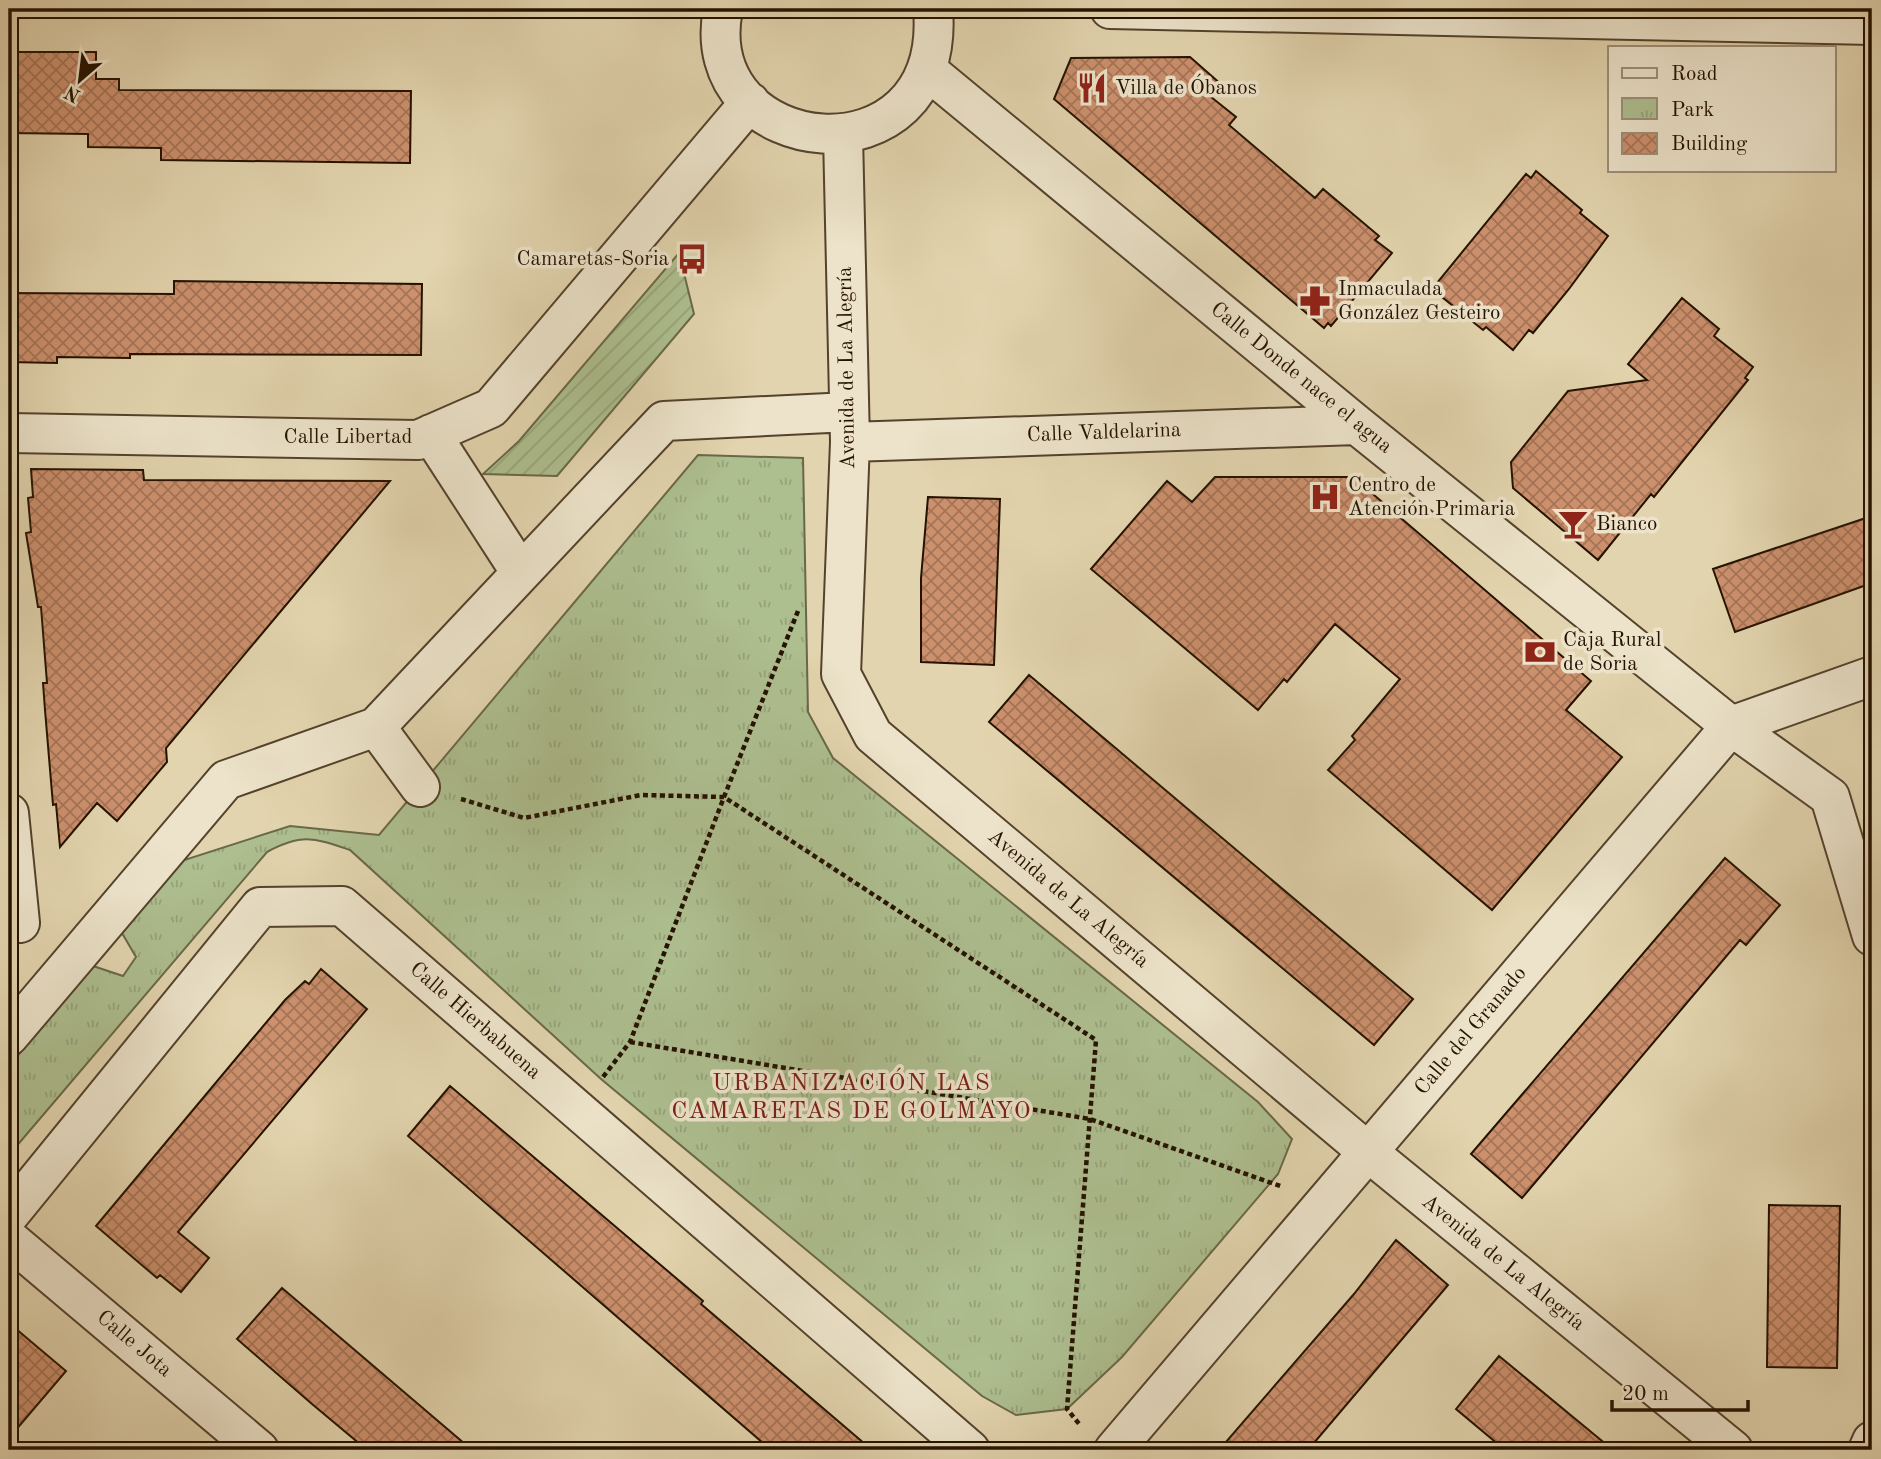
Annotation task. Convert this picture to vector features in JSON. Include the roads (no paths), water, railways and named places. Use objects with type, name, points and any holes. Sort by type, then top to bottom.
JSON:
[{"type":"street","points":[[723,9],[720,23],[723,51],[733,79],[750,102],[777,123],[809,134],[843,135],[878,124],[908,101],[927,70],[935,37],[933,9]]},
{"type":"street","points":[[1110,9],[1317,11],[1872,25]]},
{"type":"street","name":"Calle Donde nace el agua","points":[[927,70],[1357,425],[1731,726],[1830,797],[1872,936]]},
{"type":"street","name":"Calle Libertad","points":[[9,433],[418,440],[491,408],[750,102]]},
{"type":"street","name":"Avenida de La Alegría","points":[[843,135],[849,427],[841,674],[873,736],[1368,1152],[1733,1450]]},
{"type":"street","name":"Calle Valdelarina","points":[[376,727],[664,421],[849,427],[1357,425]]},
{"type":"street","points":[[431,434],[521,573]]},
{"type":"street","points":[[1731,726],[1872,676]]},
{"type":"street","name":"Calle del Granado","points":[[1099,1440],[1326,1202],[1731,726]]},
{"type":"street","points":[[9,1036],[226,780],[376,727],[420,787]]},
{"type":"street","points":[[9,813],[20,923]]},
{"type":"street","name":"Calle Hierbabuena","points":[[9,1215],[260,907],[342,906],[970,1450]]},
{"type":"street","name":"Calle Jota","points":[[9,1238],[259,1450]]},
{"type":"street","points":[[1868,1450],[1872,1441]]},
{"type":"place","name":"Villa de Óbanos","points":[[1092,88]]},
{"type":"place","name":"Camaretas-Soria","points":[[692,259]]},
{"type":"place","name":"Inmaculada González Gesteiro","points":[[1315,301]]},
{"type":"place","name":"Centro de Atención Primaria","points":[[1325,497]]},
{"type":"place","name":"Bianco","points":[[1573,524]]},
{"type":"place","name":"Caja Rural de Soria","points":[[1540,652]]},
{"type":"district","name":"URBANIZACIÓN LAS CAMARETAS DE GOLMAYO","points":[[852,1098]]}]
